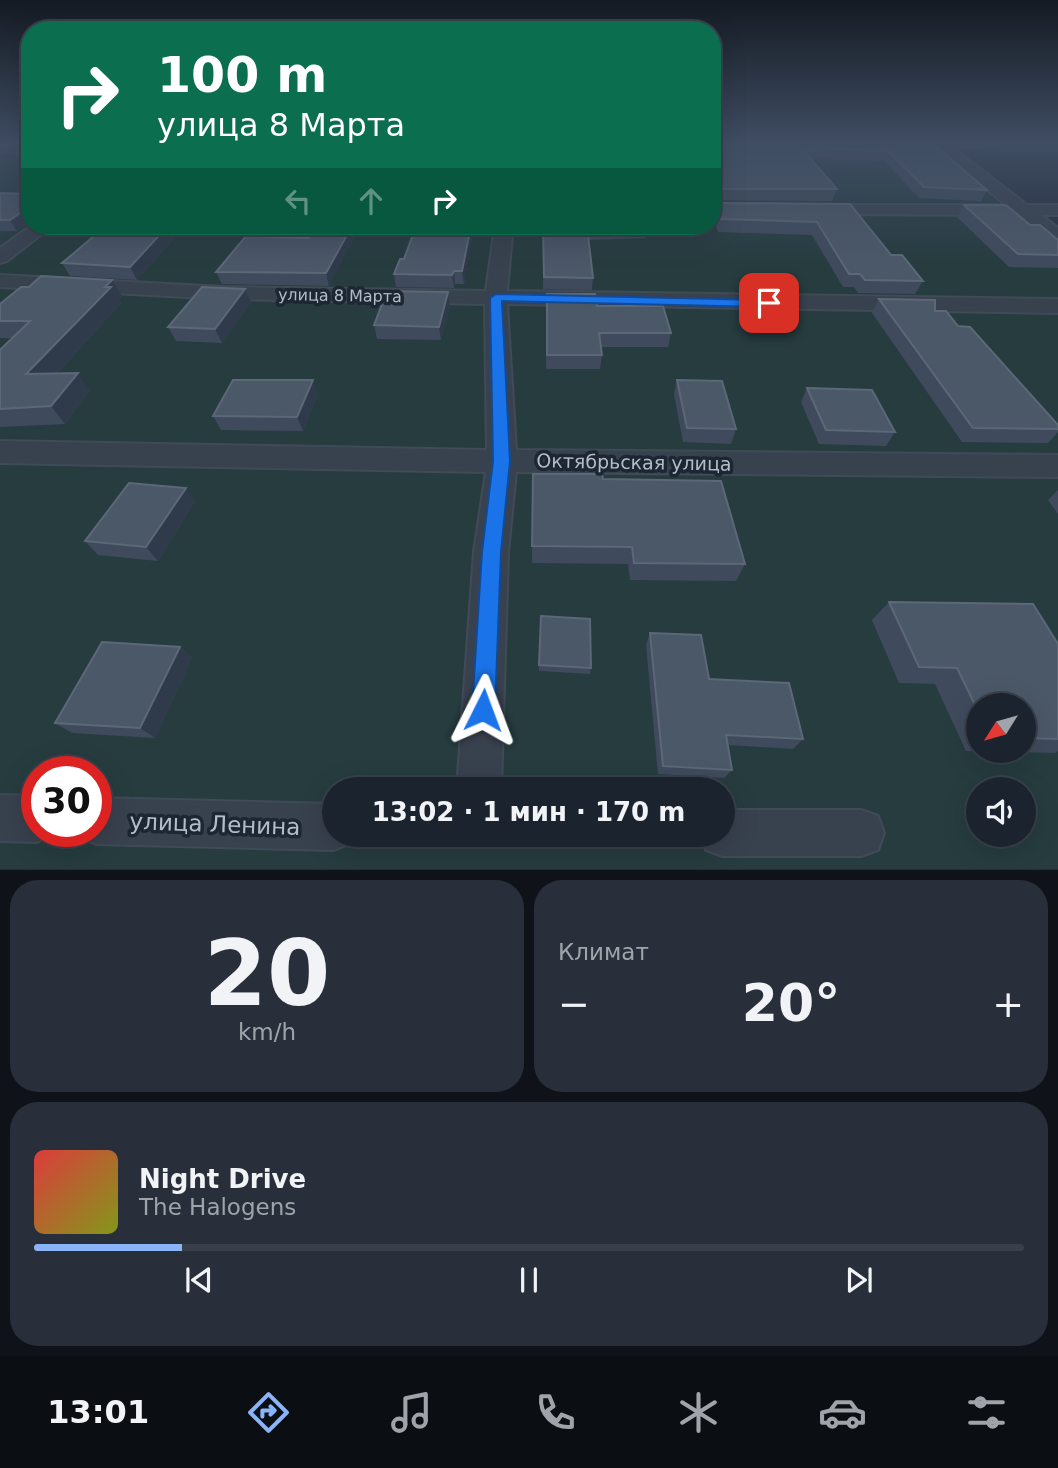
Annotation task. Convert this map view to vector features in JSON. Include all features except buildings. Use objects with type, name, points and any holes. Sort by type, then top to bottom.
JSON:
[{"type":"street","points":[[989,183],[1058,237]]},
{"type":"street","points":[[801,209],[1058,210]]},
{"type":"street","points":[[0,257],[31,235]]},
{"type":"street","points":[[480,777],[491,552],[502,461],[496,298],[503,235]]},
{"type":"street","name":"улица 8 Марта","points":[[0,281],[224,293],[1058,306]]},
{"type":"street","name":"Октябрьская улица","points":[[0,452],[502,461],[1058,466]]},
{"type":"street","points":[[0,818],[21,819]]},
{"type":"street","name":"улица Ленина","points":[[112,821],[322,827]]},
{"type":"street","points":[[735,833],[861,833]]},
{"type":"green space","points":[[0,183],[21,183],[21,235],[721,235],[721,183],[975,183],[1058,251],[1058,869],[0,869]]},
{"type":"route","points":[[483,710],[491,552],[502,461],[496,298],[769,303]]}]
